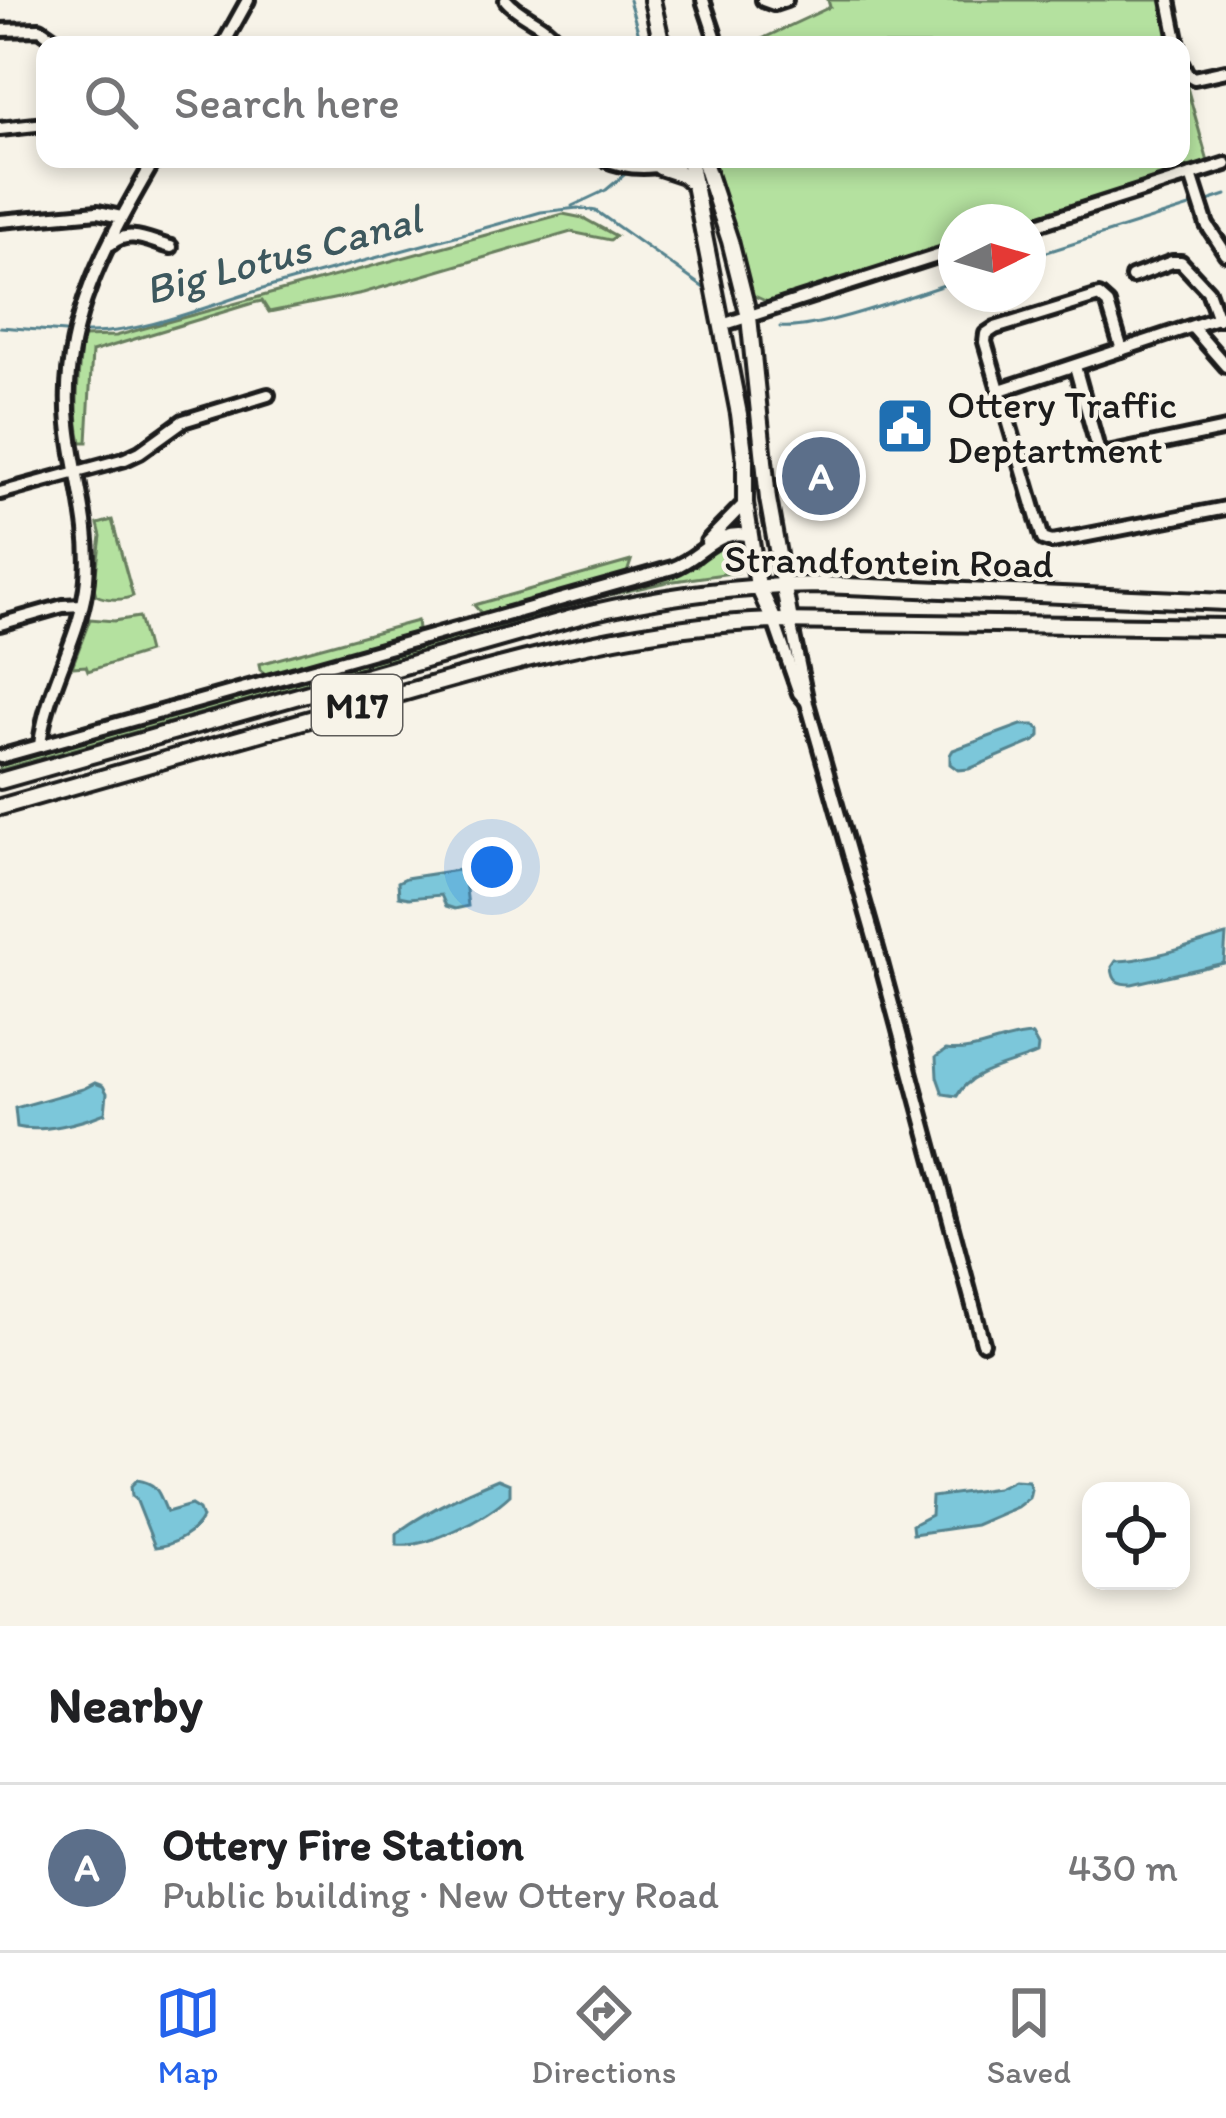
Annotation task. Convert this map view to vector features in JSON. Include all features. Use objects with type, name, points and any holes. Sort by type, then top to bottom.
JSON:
[{"type":"main road","points":[[652,0],[662,36]]},
{"type":"main road","points":[[663,168],[684,175],[695,185]]},
{"type":"main road","points":[[692,168],[743,440],[745,502],[758,586],[782,621]]},
{"type":"main road","points":[[706,168],[749,317],[768,499],[783,586],[782,621]]},
{"type":"main road","name":"Strandfontein Road","points":[[0,781],[590,613],[671,596],[783,586],[1226,602]]},
{"type":"main road","name":"Strandfontein Road","points":[[0,806],[538,654],[657,630],[782,621],[1226,627]]},
{"type":"street","points":[[228,36],[248,0]]},
{"type":"street","points":[[506,0],[552,36]]},
{"type":"street","points":[[703,0],[715,36]]},
{"type":"street","points":[[763,0],[774,4],[786,0]]},
{"type":"street","points":[[1176,36],[1170,2],[1184,0]]},
{"type":"street","points":[[0,30],[40,28],[51,36]]},
{"type":"street","points":[[1190,76],[1226,71]]},
{"type":"street","points":[[0,129],[36,125]]},
{"type":"street","points":[[1046,222],[1193,181],[1226,164]]},
{"type":"street","points":[[40,746],[86,587],[88,545],[68,407],[75,334],[87,288],[104,250],[150,168]]},
{"type":"street","points":[[1193,181],[1204,215],[1226,253]]},
{"type":"street","points":[[0,221],[98,212],[121,217]]},
{"type":"street","points":[[104,250],[118,238],[130,236],[172,247]]},
{"type":"street","points":[[722,325],[938,256]]},
{"type":"street","points":[[1000,390],[1222,317],[1208,291],[1181,262],[1132,277]]},
{"type":"street","points":[[1122,350],[1108,304],[1099,296],[989,331],[985,338],[1043,539],[1048,542],[1226,508]]},
{"type":"street","points":[[1193,328],[1226,366]]},
{"type":"street","points":[[1075,366],[1097,449],[1103,455],[1226,429]]},
{"type":"street","points":[[0,493],[133,455],[183,421],[268,395]]},
{"type":"street","name":"Strandfontein Road","points":[[703,551],[710,537],[745,502]]},
{"type":"street","name":"Strandfontein Road","points":[[0,757],[673,568],[729,534],[750,536]]},
{"type":"street","points":[[0,624],[82,605]]},
{"type":"street","points":[[782,621],[872,930],[983,1343]]},
{"type":"green space","points":[[828,0],[1167,0],[1175,36],[768,36],[830,7]]},
{"type":"green space","points":[[1190,98],[1208,162],[1190,168]]},
{"type":"green space","points":[[715,168],[1190,168],[1046,215],[1046,204],[938,204],[938,249],[770,303],[750,294]]},
{"type":"green space","points":[[563,214],[583,218],[616,236],[610,240],[571,232],[363,293],[269,312],[262,301],[92,352],[87,442],[81,442],[77,403],[82,337],[116,336]]},
{"type":"green space","points":[[112,520],[133,596],[124,599],[100,597],[94,588],[101,536],[98,524]]},
{"type":"green space","points":[[737,541],[744,556],[738,572],[596,598],[0,770],[0,763],[697,566],[722,543],[725,547]]},
{"type":"green space","points":[[631,561],[620,577],[481,613],[474,605]]},
{"type":"green space","points":[[139,617],[148,652],[88,671],[86,666],[72,667],[90,619]]},
{"type":"green space","points":[[417,621],[418,629],[408,637],[267,675],[260,670],[259,664]]},
{"type":"water","points":[[1021,725],[1034,725],[1040,736],[969,769],[958,770],[950,764],[953,750]]},
{"type":"water","points":[[458,870],[465,881],[468,906],[446,906],[441,895],[399,896],[398,882],[406,878]]},
{"type":"water","points":[[1226,935],[1224,963],[1132,984],[1115,979],[1112,967],[1116,961]]},
{"type":"water","points":[[1032,1035],[1037,1054],[971,1080],[957,1096],[943,1094],[936,1057],[946,1050]]},
{"type":"water","points":[[95,1083],[107,1093],[105,1113],[61,1126],[17,1127],[15,1108]]},
{"type":"water","points":[[498,1479],[510,1484],[510,1495],[487,1512],[424,1542],[397,1545],[397,1533],[408,1525]]},
{"type":"water","points":[[137,1480],[154,1487],[167,1512],[191,1505],[199,1510],[199,1524],[182,1538],[155,1547],[132,1496],[131,1486]]},
{"type":"water","points":[[1014,1480],[1028,1481],[1031,1489],[1029,1498],[1017,1507],[975,1525],[913,1534],[912,1525],[931,1515],[932,1497],[997,1488]]},
{"type":"waterway","points":[[629,0],[639,36]]},
{"type":"waterway","points":[[572,206],[606,190],[630,170]]},
{"type":"waterway","points":[[1205,202],[1226,195]]},
{"type":"waterway","points":[[1046,252],[1196,205]]},
{"type":"waterway","name":"Big Lotus Canal","points":[[85,333],[154,323],[541,212],[578,208],[596,211],[704,288]]},
{"type":"waterway","points":[[780,327],[841,318],[938,287]]},
{"type":"waterway","name":"Big Lotus Canal","points":[[0,327],[65,332]]},
{"type":"place","name":"Ottery Traffic Deptartment","points":[[905,426]]},
{"type":"place","name":"Ottery Fire Station","points":[[821,476]]}]
